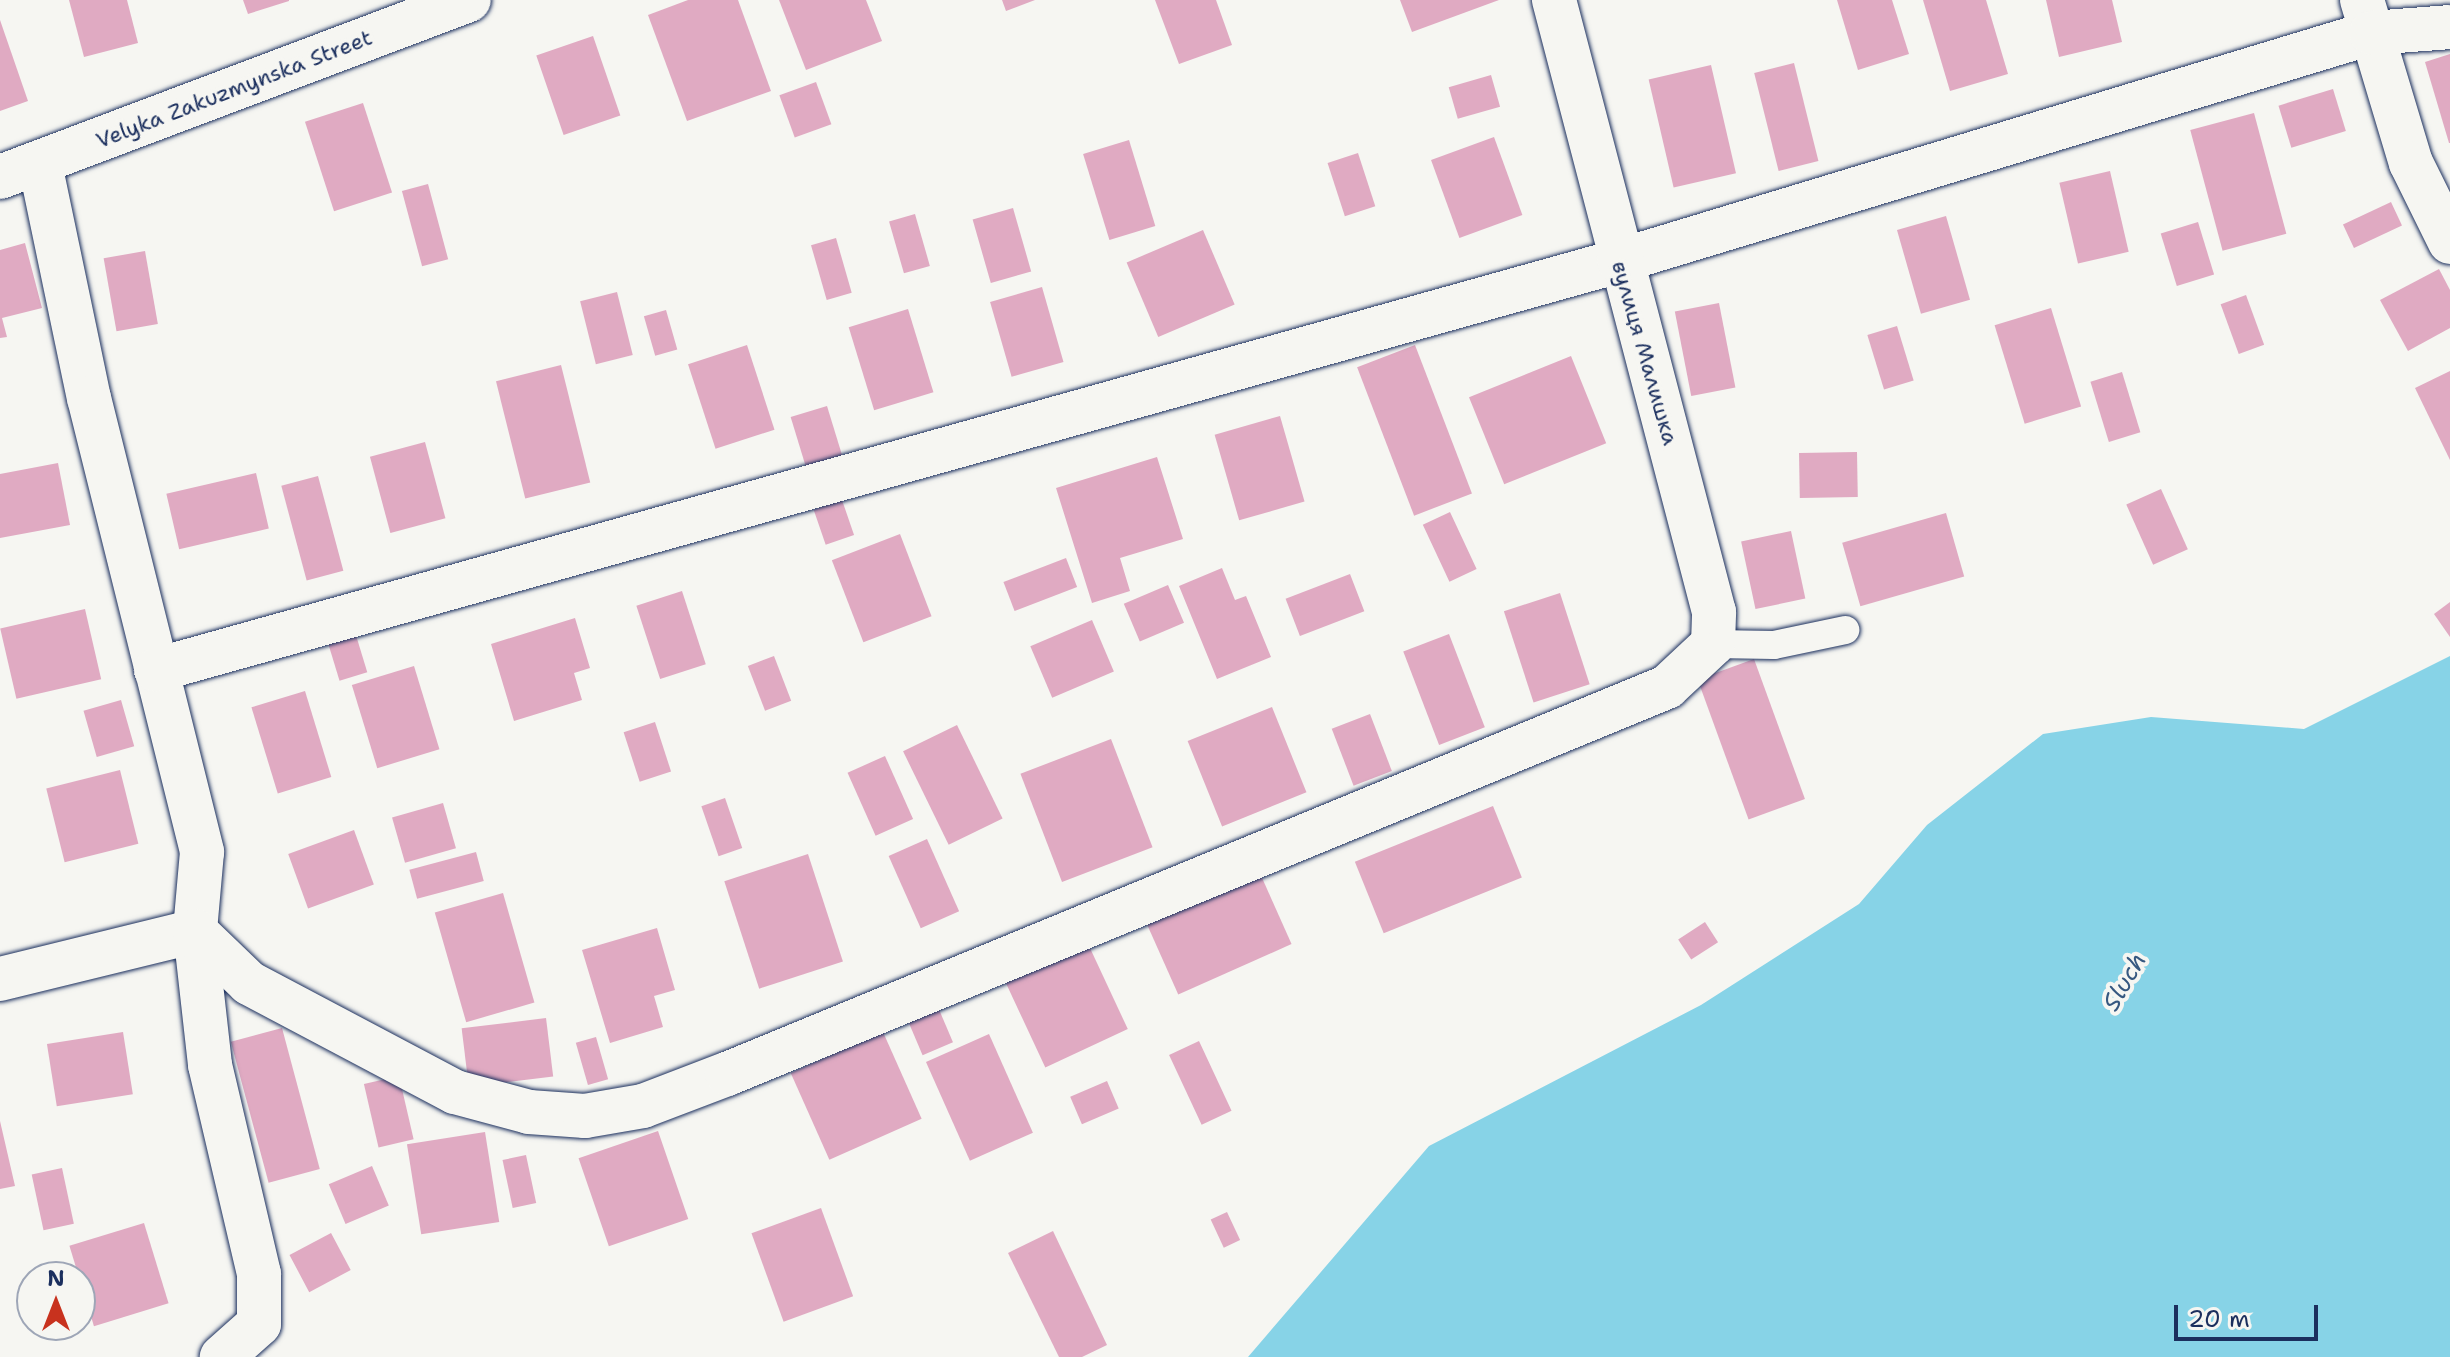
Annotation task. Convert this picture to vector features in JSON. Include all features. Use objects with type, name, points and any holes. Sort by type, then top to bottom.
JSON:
[{"type":"street","name":"Velyka Zakuzmynska Street","points":[[20,171],[469,0]]},
{"type":"street","name":"вулиця Малишка","points":[[1554,0],[1619,261],[1706,570],[1713,644]]},
{"type":"street","points":[[156,670],[1619,261],[2366,16],[2450,27]]},
{"type":"street","points":[[2366,16],[2411,163],[2450,242]]},
{"type":"street","points":[[20,171],[156,670],[202,852],[195,931],[210,1065],[259,1274],[259,1324],[222,1357]]},
{"type":"street","points":[[195,931],[249,983],[455,1092],[529,1112],[585,1116],[643,1106],[1667,687],[1713,644]]},
{"type":"street","points":[[0,979],[195,931]]},
{"type":"lane","points":[[1713,644],[1774,645],[1845,630]]},
{"type":"water","name":"Sluch","points":[[2450,656],[2450,1357],[1248,1357],[1429,1146],[1701,1005],[1859,904],[1927,825],[2043,734],[2151,717],[2304,729]]},
{"type":"building","points":[[69,0],[127,0],[138,43],[84,57]]},
{"type":"building","points":[[243,0],[289,0],[289,1],[248,14]]},
{"type":"building","points":[[688,0],[738,0],[771,91],[687,121],[648,15]]},
{"type":"building","points":[[779,0],[866,0],[882,41],[806,70]]},
{"type":"building","points":[[1002,0],[1035,0],[1006,11]]},
{"type":"building","points":[[1155,0],[1216,0],[1232,45],[1179,64]]},
{"type":"building","points":[[1400,0],[1499,0],[1412,32]]},
{"type":"building","points":[[1837,0],[1892,0],[1909,54],[1858,70]]},
{"type":"building","points":[[1923,0],[1986,0],[2008,74],[1950,91]]},
{"type":"building","points":[[2046,0],[2112,0],[2122,42],[2059,57]]},
{"type":"building","points":[[0,20],[28,101],[0,111]]},
{"type":"building","points":[[593,36],[620,115],[564,135],[536,56]]},
{"type":"building","points":[[2450,54],[2450,143],[2449,143],[2425,62]]},
{"type":"building","points":[[1794,63],[1818,161],[1779,171],[1754,73]]},
{"type":"building","points":[[1711,65],[1736,173],[1674,188],[1649,79]]},
{"type":"building","points":[[1491,75],[1500,107],[1458,119],[1449,87]]},
{"type":"building","points":[[816,82],[831,124],[795,138],[779,95]]},
{"type":"building","points":[[2333,89],[2346,131],[2291,148],[2278,106]]},
{"type":"building","points":[[363,103],[392,192],[334,211],[305,122]]},
{"type":"building","points":[[2254,113],[2286,234],[2223,251],[2190,130]]},
{"type":"building","points":[[1494,137],[1522,215],[1459,238],[1431,160]]},
{"type":"building","points":[[1129,140],[1155,226],[1109,240],[1083,154]]},
{"type":"building","points":[[1358,153],[1375,206],[1345,216],[1328,163]]},
{"type":"building","points":[[2110,171],[2129,252],[2078,264],[2059,183]]},
{"type":"building","points":[[428,184],[448,259],[422,266],[402,191]]},
{"type":"building","points":[[2391,202],[2402,226],[2354,248],[2343,224]]},
{"type":"building","points":[[1013,208],[1031,271],[991,283],[973,220]]},
{"type":"building","points":[[915,214],[930,266],[904,273],[889,221]]},
{"type":"building","points":[[1946,216],[1970,300],[1921,314],[1897,230]]},
{"type":"building","points":[[2198,222],[2214,275],[2177,286],[2161,233]]},
{"type":"building","points":[[1203,230],[1235,305],[1158,337],[1127,262]]},
{"type":"building","points":[[836,238],[852,293],[827,300],[811,245]]},
{"type":"building","points":[[25,243],[42,308],[2,318],[7,337],[0,338],[0,250]]},
{"type":"building","points":[[145,251],[158,324],[116,331],[104,258]]},
{"type":"building","points":[[2439,269],[2450,290],[2450,328],[2408,351],[2380,300]]},
{"type":"building","points":[[1042,287],[1063,362],[1012,377],[990,302]]},
{"type":"building","points":[[617,292],[633,355],[596,364],[580,301]]},
{"type":"building","points":[[2246,295],[2264,345],[2239,354],[2221,304]]},
{"type":"building","points":[[1719,303],[1735,387],[1691,396],[1675,312]]},
{"type":"building","points":[[2051,308],[2081,406],[2025,424],[1995,325]]},
{"type":"building","points":[[908,309],[933,392],[874,410],[849,327]]},
{"type":"building","points":[[666,310],[677,349],[655,356],[644,316]]},
{"type":"building","points":[[1897,326],[1914,381],[1884,390],[1867,335]]},
{"type":"building","points":[[747,345],[775,430],[716,449],[688,364]]},
{"type":"building","points":[[1415,345],[1472,493],[1414,516],[1357,367]]},
{"type":"building","points":[[1571,356],[1606,443],[1504,484],[1469,397]]},
{"type":"building","points":[[561,365],[590,482],[525,499],[496,381]]},
{"type":"building","points":[[2450,371],[2450,460],[2415,388]]},
{"type":"building","points":[[2122,372],[2140,432],[2109,442],[2090,382]]},
{"type":"building","points":[[827,406],[843,459],[807,470],[791,417]]},
{"type":"building","points":[[1280,416],[1305,502],[1239,520],[1215,435]]},
{"type":"building","points":[[425,442],[445,518],[390,533],[370,457]]},
{"type":"building","points":[[1857,452],[1858,497],[1800,498],[1799,453]]},
{"type":"building","points":[[1157,457],[1183,539],[1120,558],[1130,591],[1092,603],[1056,488]]},
{"type":"building","points":[[58,463],[70,525],[0,538],[0,474]]},
{"type":"building","points":[[256,473],[269,529],[179,549],[166,494]]},
{"type":"building","points":[[318,476],[343,571],[307,580],[281,486]]},
{"type":"building","points":[[2161,489],[2188,549],[2153,565],[2126,504]]},
{"type":"building","points":[[842,500],[854,535],[826,545],[814,510]]},
{"type":"building","points":[[1450,512],[1477,569],[1449,582],[1423,525]]},
{"type":"building","points":[[1946,513],[1964,576],[1860,606],[1842,543]]},
{"type":"building","points":[[1791,531],[1805,598],[1755,609],[1741,542]]},
{"type":"building","points":[[900,534],[932,616],[863,642],[832,560]]},
{"type":"building","points":[[1066,558],[1077,587],[1015,611],[1003,582]]},
{"type":"building","points":[[1222,568],[1235,600],[1246,596],[1271,657],[1217,679],[1179,586]]},
{"type":"building","points":[[1350,574],[1364,611],[1300,636],[1286,599]]},
{"type":"building","points":[[1168,585],[1184,623],[1140,641],[1124,604]]},
{"type":"building","points":[[682,591],[706,664],[660,679],[636,606]]},
{"type":"building","points":[[1560,593],[1590,684],[1534,703],[1504,611]]},
{"type":"building","points":[[2450,602],[2450,637],[2434,614]]},
{"type":"building","points":[[85,609],[101,679],[16,699],[0,629]]},
{"type":"building","points":[[575,618],[590,668],[574,673],[582,700],[514,721],[491,644]]},
{"type":"building","points":[[1092,620],[1114,672],[1052,698],[1030,646]]},
{"type":"building","points":[[355,632],[367,672],[340,681],[327,640]]},
{"type":"building","points":[[1449,634],[1485,727],[1439,745],[1403,652]]},
{"type":"building","points":[[774,656],[791,701],[765,711],[748,666]]},
{"type":"building","points":[[1754,659],[1805,799],[1749,820],[1698,680]]},
{"type":"building","points":[[414,666],[439,749],[377,768],[352,685]]},
{"type":"building","points":[[305,691],[331,777],[278,793],[251,707]]},
{"type":"building","points":[[121,700],[134,746],[97,757],[84,711]]},
{"type":"building","points":[[1272,707],[1306,792],[1222,826],[1188,741]]},
{"type":"building","points":[[1370,714],[1392,771],[1354,786],[1332,729]]},
{"type":"building","points":[[655,722],[671,771],[640,782],[624,732]]},
{"type":"building","points":[[957,725],[1003,818],[949,845],[903,751]]},
{"type":"building","points":[[1111,739],[1153,847],[1062,882],[1020,774]]},
{"type":"building","points":[[885,756],[913,819],[876,836],[848,773]]},
{"type":"building","points":[[120,770],[138,844],[65,862],[46,788]]},
{"type":"building","points":[[725,798],[742,848],[719,856],[701,806]]},
{"type":"building","points":[[443,803],[456,848],[405,863],[392,818]]},
{"type":"building","points":[[1493,806],[1522,877],[1384,933],[1355,862]]},
{"type":"building","points":[[354,830],[374,885],[308,908],[288,854]]},
{"type":"building","points":[[927,839],[959,911],[921,928],[889,856]]},
{"type":"building","points":[[476,852],[484,881],[417,899],[409,870]]},
{"type":"building","points":[[808,854],[843,961],[759,989],[724,881]]},
{"type":"building","points":[[1259,871],[1292,944],[1178,995],[1146,921]]},
{"type":"building","points":[[503,893],[534,1003],[466,1022],[435,913]]},
{"type":"building","points":[[1705,922],[1718,942],[1691,960],[1678,939]]},
{"type":"building","points":[[657,928],[675,990],[654,996],[663,1027],[610,1043],[582,950]]},
{"type":"building","points":[[1083,933],[1128,1029],[1045,1068],[1001,971]]},
{"type":"building","points":[[935,1000],[953,1042],[923,1055],[905,1013]]},
{"type":"building","points":[[546,1018],[553,1077],[469,1087],[462,1028]]},
{"type":"building","points":[[282,1028],[320,1169],[269,1183],[231,1042]]},
{"type":"building","points":[[123,1032],[133,1094],[57,1106],[47,1044]]},
{"type":"building","points":[[883,1032],[922,1119],[829,1160],[791,1073]]},
{"type":"building","points":[[989,1034],[1033,1133],[970,1161],[926,1062]]},
{"type":"building","points":[[596,1037],[608,1079],[588,1085],[576,1043]]},
{"type":"building","points":[[1199,1041],[1232,1111],[1202,1125],[1169,1055]]},
{"type":"building","points":[[399,1076],[414,1139],[379,1147],[364,1084]]},
{"type":"building","points":[[1107,1081],[1119,1109],[1082,1124],[1070,1097]]},
{"type":"building","points":[[0,1121],[15,1186],[0,1189]]},
{"type":"building","points":[[658,1131],[688,1219],[609,1246],[579,1158]]},
{"type":"building","points":[[485,1132],[499,1222],[421,1234],[407,1144]]},
{"type":"building","points":[[526,1155],[536,1203],[513,1208],[503,1160]]},
{"type":"building","points":[[372,1166],[389,1206],[346,1224],[329,1184]]},
{"type":"building","points":[[62,1168],[74,1224],[44,1230],[32,1174]]},
{"type":"building","points":[[821,1208],[853,1296],[784,1322],[751,1233]]},
{"type":"building","points":[[1227,1212],[1240,1240],[1224,1248],[1211,1220]]},
{"type":"building","points":[[144,1223],[169,1303],[96,1326],[96,1261],[74,1261],[69,1246]]},
{"type":"building","points":[[1053,1231],[1107,1345],[1082,1357],[1059,1357],[1008,1253]]},
{"type":"building","points":[[331,1233],[351,1270],[309,1292],[290,1255]]}]
